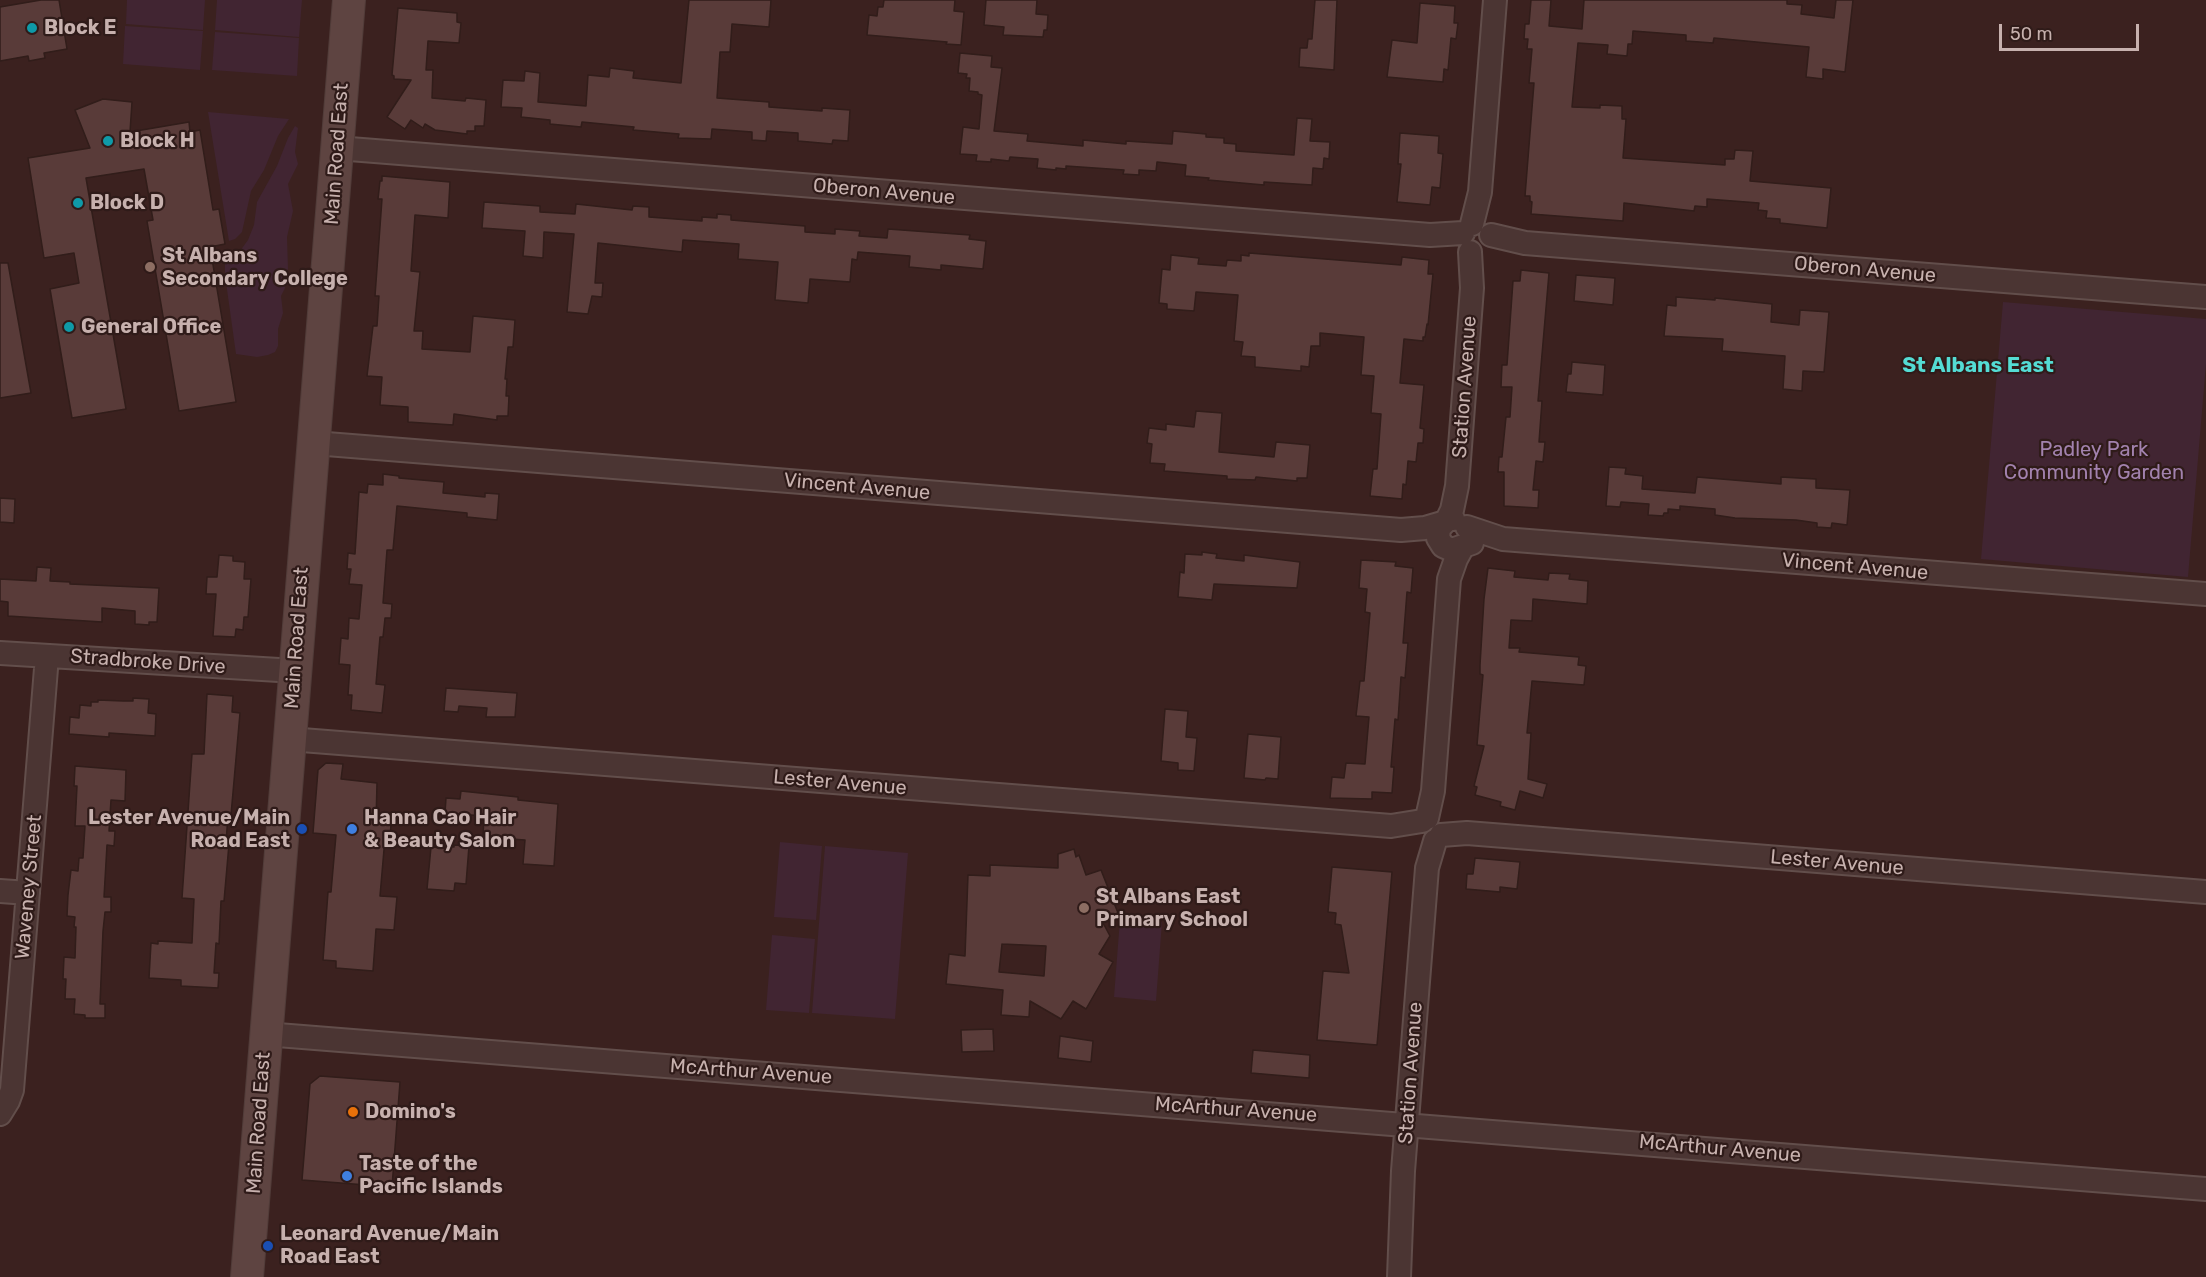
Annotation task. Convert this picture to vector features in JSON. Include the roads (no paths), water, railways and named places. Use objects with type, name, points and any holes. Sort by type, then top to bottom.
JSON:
[{"type":"main road","name":"Main Road East","points":[[247,1277],[349,0]]},
{"type":"street","name":"Station Avenue","points":[[1399,1277],[1407,1124],[1495,0]]},
{"type":"street","name":"Oberon Avenue","points":[[338,148],[2206,297]]},
{"type":"street","name":"Vincent Avenue","points":[[314,443],[1401,530],[1425,528],[1454,534],[1503,539],[2206,594]]},
{"type":"street","name":"Stradbroke Drive","points":[[0,653],[295,671]]},
{"type":"street","name":"Waveney Street","points":[[0,1114],[12,1090],[47,656]]},
{"type":"street","name":"Lester Avenue","points":[[289,739],[2206,892]]},
{"type":"street","points":[[0,891],[28,893]]},
{"type":"street","name":"McArthur Avenue","points":[[265,1034],[2206,1189]]},
{"type":"place","name":"Block E","points":[[32,28]]},
{"type":"place","name":"Block H","points":[[108,141]]},
{"type":"place","name":"Block D","points":[[78,203]]},
{"type":"place","name":"St Albans Secondary College","points":[[150,267]]},
{"type":"place","name":"General Office","points":[[69,327]]},
{"type":"place","name":"Lester Avenue/Main Road East","points":[[302,829]]},
{"type":"place","name":"Hanna Cao Hair & Beauty Salon","points":[[352,829]]},
{"type":"place","name":"St Albans East Primary School","points":[[1084,908]]},
{"type":"place","name":"Domino's","points":[[353,1112]]},
{"type":"place","name":"Taste of the Pacific Islands","points":[[347,1176]]},
{"type":"place","name":"Leonard Avenue/Main Road East","points":[[268,1246]]},
{"type":"district","name":"St Albans East","points":[[1978,366]]},
{"type":"park label","name":"Padley Park Community Garden","points":[[2094,462]]}]
